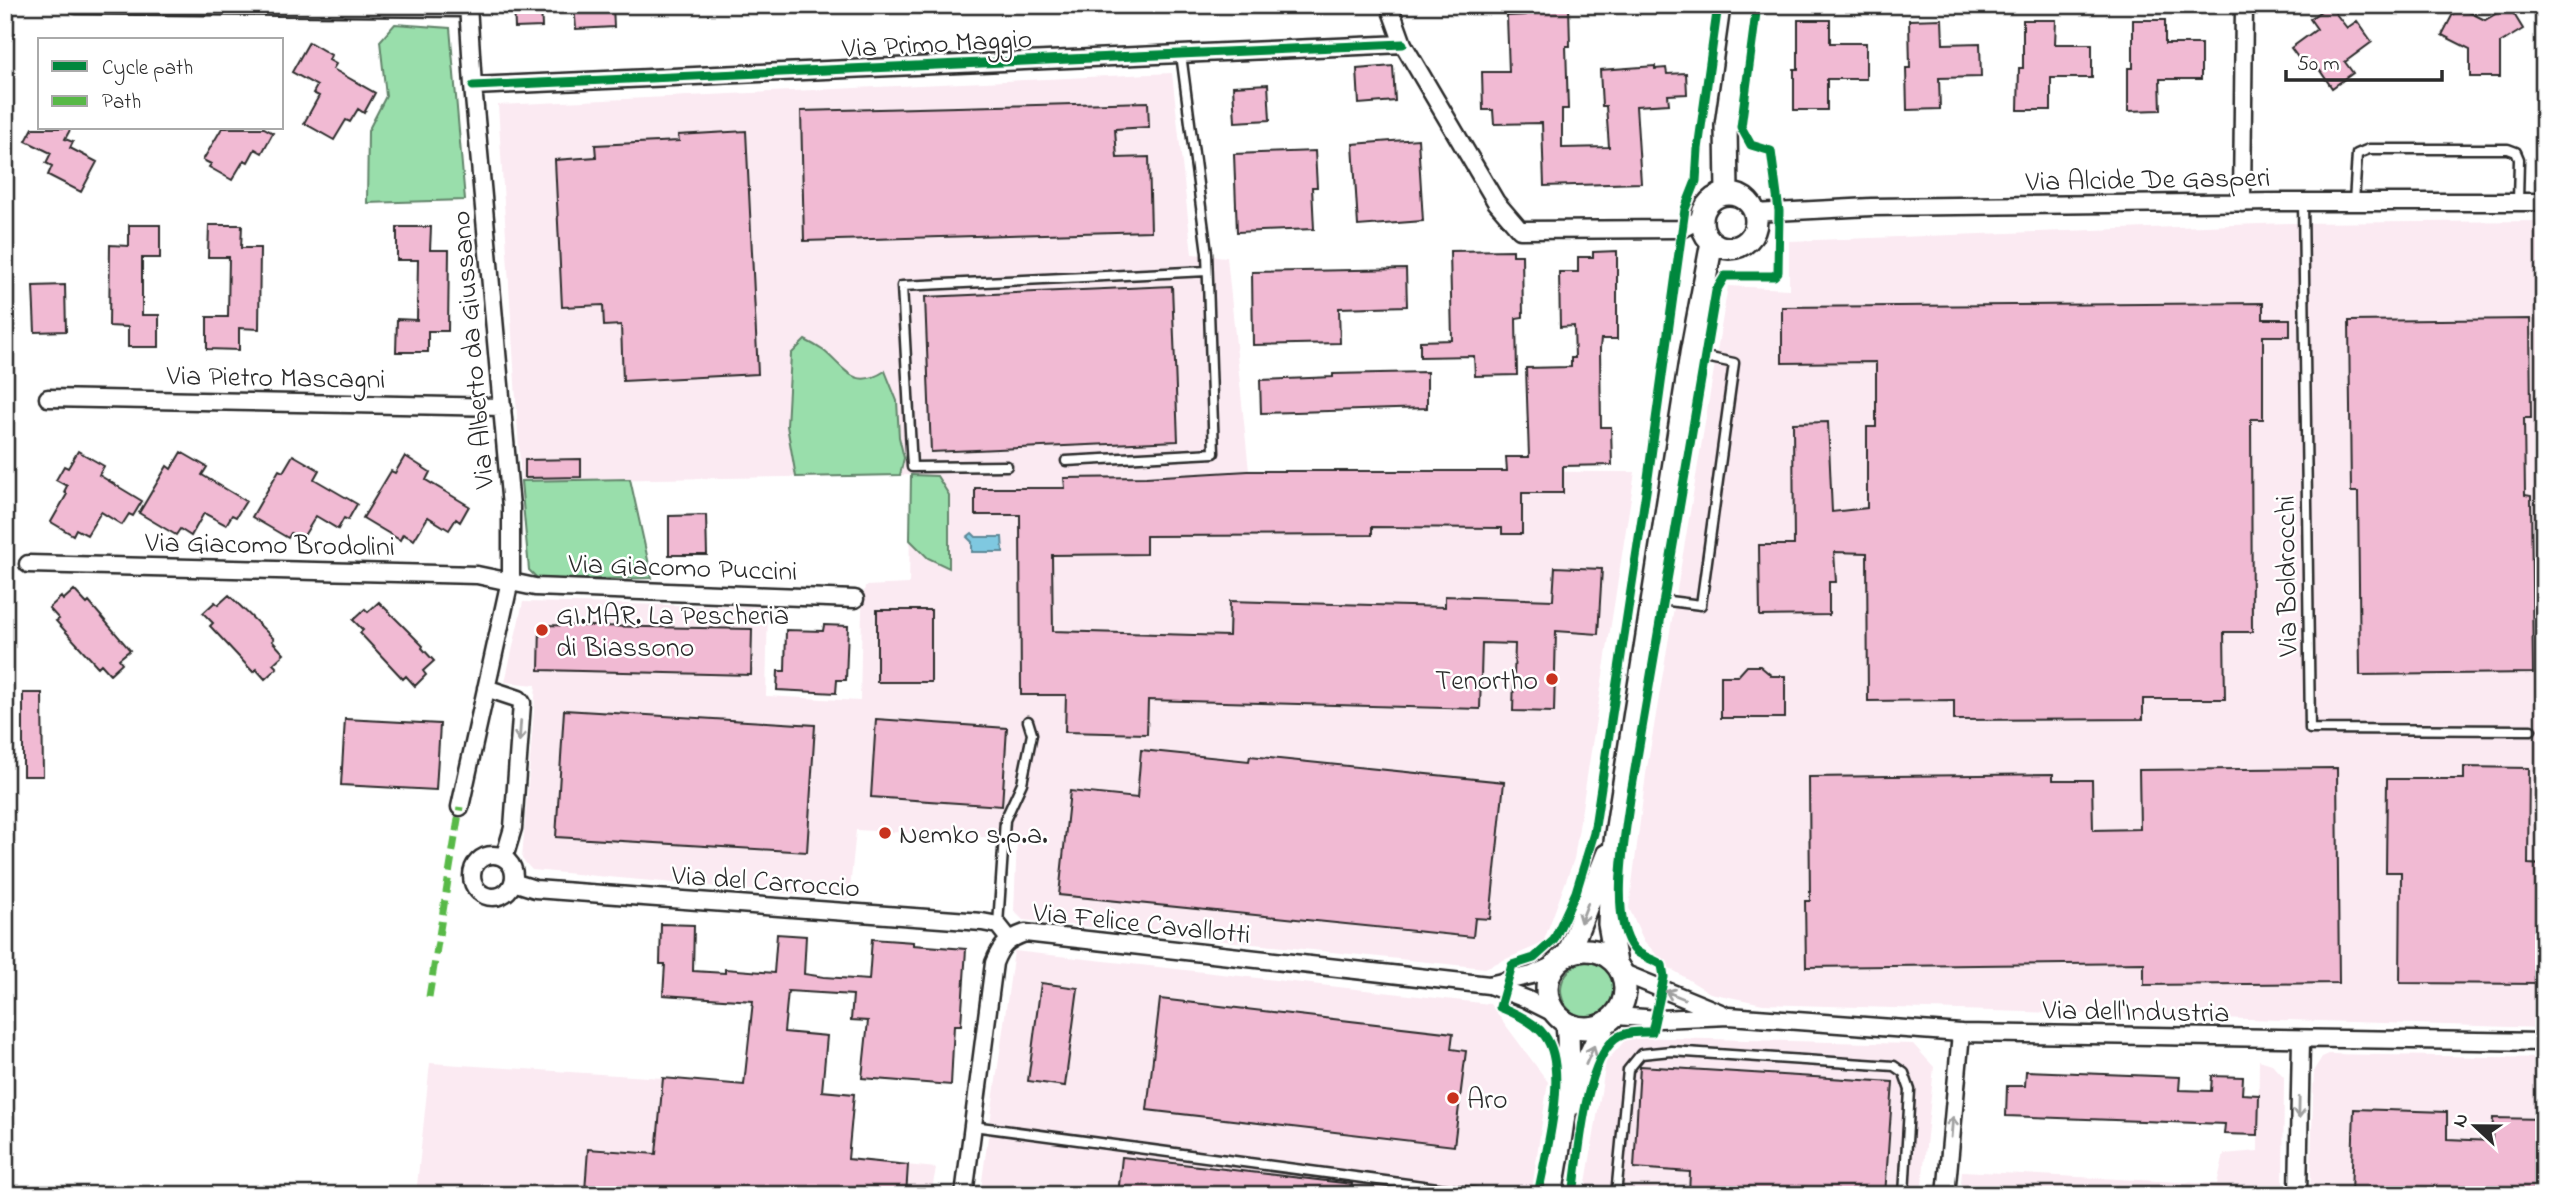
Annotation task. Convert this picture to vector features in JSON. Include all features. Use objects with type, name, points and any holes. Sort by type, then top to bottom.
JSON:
[{"type":"street","points":[[76,5],[468,6]]},
{"type":"street","points":[[1389,5],[1403,44],[1496,202],[1520,230],[1682,229],[1702,218]]},
{"type":"street","points":[[1727,194],[1726,125],[1743,5]]},
{"type":"street","points":[[2242,203],[2244,5]]},
{"type":"street","name":"Via Alberto da Giussano","points":[[460,807],[510,582],[511,507],[468,6]]},
{"type":"street","name":"Via Primo Maggio","points":[[473,86],[1403,44]]},
{"type":"street","points":[[1727,194],[1744,199],[1754,213],[1754,229],[1744,243],[1728,248],[1712,242],[1706,235],[1702,218],[1713,199],[1727,194]]},
{"type":"street","name":"Via Alcide De Gasperi","points":[[1754,213],[1871,207],[2544,202]]},
{"type":"street","points":[[1562,1132],[1586,1063],[1625,995],[1626,988],[1609,924],[1617,827],[1691,354],[1712,242]]},
{"type":"street","name":"Via Pietro Mascagni","points":[[48,398],[503,407]]},
{"type":"street","name":"Via Giacomo Brodolini","points":[[28,564],[477,575],[510,582]]},
{"type":"street","name":"Via Giacomo Puccini","points":[[510,582],[535,587],[855,598]]},
{"type":"street","points":[[486,688],[519,699],[522,703],[513,828],[504,858]]},
{"type":"street","points":[[1551,1195],[1562,1132],[1569,1040],[1560,1018],[1548,1001],[1549,975],[1562,959],[1617,827]]},
{"type":"street","points":[[491,855],[504,858],[513,868],[513,881],[505,892],[492,896],[480,891],[473,880],[475,866],[484,857],[491,855]]},
{"type":"street","name":"Via del Carroccio","points":[[513,881],[535,889],[998,925]]},
{"type":"street","points":[[998,925],[1009,939]]},
{"type":"street","name":"Via Felice Cavallotti","points":[[964,1195],[994,962],[1009,939],[1025,933],[1489,985],[1527,999],[1560,1018]]},
{"type":"street","points":[[1562,959],[1584,950],[1602,953],[1619,968]]},
{"type":"street","name":"Via Felice Cavallotti","points":[[1489,985],[1532,975],[1562,959]]},
{"type":"street","name":"Via dell'Industria","points":[[1619,968],[1729,1016]]},
{"type":"street","name":"Via dell'Industria","points":[[1610,1020],[1729,1016],[1961,1033],[2544,1042]]},
{"type":"street","points":[[1560,1018],[1586,1029],[1610,1020]]},
{"type":"street","points":[[1946,1195],[1961,1033]]},
{"type":"street","points":[[2298,1195],[2301,1040]]},
{"type":"lane","points":[[1066,461],[1214,453],[1207,253],[1181,54]]},
{"type":"lane","points":[[2354,202],[2357,155],[2369,149],[2508,149],[2516,152],[2519,159],[2518,202]]},
{"type":"lane","name":"Via Boldrocchi","points":[[2303,202],[2310,729],[2531,730]]},
{"type":"lane","points":[[1007,466],[912,467],[902,286],[1207,271]]},
{"type":"lane","points":[[1653,599],[1700,605],[1734,363],[1691,354]]},
{"type":"lane","points":[[998,925],[1005,820],[1022,783],[1032,734],[1028,721]]},
{"type":"lane","points":[[1616,1195],[1628,1069],[1641,1054],[1671,1051],[1894,1066],[1903,1073],[1910,1090],[1904,1195]]},
{"type":"lane","points":[[973,1126],[1490,1195]]},
{"type":"shaded area","points":[[1172,73],[1192,254],[1227,257],[1249,471],[1635,472],[1574,859],[1543,943],[1485,968],[1023,920],[1014,911],[1017,839],[856,830],[849,899],[532,870],[522,859],[536,685],[505,682],[523,602],[768,607],[766,696],[860,701],[865,586],[909,584],[911,475],[521,481],[498,105]]},
{"type":"shaded area","points":[[2544,221],[2544,1028],[1763,1004],[1710,993],[1668,967],[1644,941],[1629,908],[1646,774],[1728,286],[1789,289],[1789,241],[2288,223]]},
{"type":"shaded area","points":[[1014,951],[1490,1004],[1548,1082],[1531,1195],[980,1195]]},
{"type":"shaded area","points":[[1628,1037],[1913,1044],[1934,1067],[1921,1195],[1584,1195],[1606,1062]]},
{"type":"shaded area","points":[[2329,1054],[2544,1058],[2544,1195],[2310,1195],[2314,1070],[2322,1057]]},
{"type":"shaded area","points":[[2259,1060],[2272,1064],[2284,1077],[2283,1195],[1960,1195],[1962,1171],[2217,1184],[2224,1154],[2258,1151]]},
{"type":"shaded area","points":[[430,1063],[854,1094],[848,1159],[936,1168],[931,1195],[416,1195]]},
{"type":"green space","points":[[395,24],[450,28],[465,200],[367,203],[368,131],[386,96],[380,41]]},
{"type":"green space","points":[[805,340],[824,351],[844,370],[858,378],[874,377],[885,371],[897,401],[899,437],[904,458],[900,475],[796,477],[787,426],[791,354]]},
{"type":"green space","points":[[911,475],[937,476],[949,495],[949,568],[928,558],[910,540]]},
{"type":"green space","points":[[630,479],[652,578],[539,580],[529,570],[521,481]]},
{"type":"green space","points":[[1583,962],[1595,962],[1605,966],[1613,974],[1617,990],[1613,1006],[1605,1014],[1595,1018],[1583,1018],[1573,1014],[1565,1006],[1561,996],[1561,984],[1565,974],[1573,966]]},
{"type":"water","points":[[972,533],[976,537],[1002,537],[1003,552],[972,552],[972,542],[967,537]]},
{"type":"building","points":[[514,5],[541,5],[542,27],[515,28]]},
{"type":"building","points":[[574,5],[613,5],[614,27],[576,29]]},
{"type":"building","points":[[1525,5],[1569,5],[1570,46],[1566,46],[1568,109],[1562,109],[1562,148],[1609,147],[1606,106],[1602,106],[1600,70],[1655,66],[1655,69],[1666,68],[1667,74],[1686,73],[1687,94],[1668,95],[1669,104],[1636,106],[1641,183],[1544,186],[1542,123],[1494,124],[1493,110],[1483,110],[1482,72],[1509,72],[1507,16],[1526,15]]},
{"type":"building","points":[[2329,5],[2347,28],[2357,21],[2372,42],[2345,62],[2353,73],[2332,88],[2314,62],[2306,68],[2291,48],[2317,29],[2310,19]]},
{"type":"building","points":[[2457,6],[2485,20],[2509,6],[2523,29],[2500,43],[2500,77],[2470,77],[2470,49],[2442,35]]},
{"type":"building","points":[[1942,19],[1943,44],[1980,43],[1981,77],[1939,78],[1940,109],[1907,110],[1909,20]]},
{"type":"building","points":[[1798,20],[1830,20],[1830,43],[1866,43],[1866,79],[1827,79],[1827,110],[1794,110],[1794,69],[1798,69]]},
{"type":"building","points":[[2023,20],[2056,20],[2055,44],[2092,44],[2092,78],[2051,78],[2051,110],[2018,110],[2019,68],[2023,68]]},
{"type":"building","points":[[2133,20],[2165,20],[2165,44],[2201,44],[2201,79],[2160,79],[2161,110],[2128,111],[2128,68],[2133,68]]},
{"type":"building","points":[[309,42],[331,55],[329,60],[336,64],[333,69],[375,93],[364,113],[358,109],[350,122],[346,120],[334,140],[304,123],[319,96],[313,93],[317,86],[292,72]]},
{"type":"building","points":[[1393,66],[1395,101],[1359,104],[1357,69]]},
{"type":"building","points":[[1268,84],[1270,120],[1235,122],[1233,86]]},
{"type":"building","points":[[1148,102],[1149,127],[1115,129],[1117,158],[1149,157],[1151,231],[804,241],[801,111]]},
{"type":"building","points":[[33,128],[70,130],[65,139],[73,142],[70,148],[97,162],[81,192],[48,175],[52,166],[46,163],[51,153],[26,141]]},
{"type":"building","points":[[221,130],[268,130],[273,133],[262,153],[255,149],[248,162],[244,160],[232,180],[209,167],[211,164],[203,160]]},
{"type":"building","points":[[746,131],[758,374],[623,381],[621,325],[604,326],[603,305],[562,307],[555,160],[596,157],[595,145],[679,141],[678,135]]},
{"type":"building","points":[[1418,139],[1423,221],[1358,226],[1353,144]]},
{"type":"building","points":[[1315,151],[1317,187],[1312,187],[1314,229],[1237,232],[1234,154]]},
{"type":"building","points":[[129,225],[160,225],[160,258],[142,258],[142,315],[159,315],[159,347],[128,347],[128,327],[109,326],[110,245],[129,246]]},
{"type":"building","points":[[209,225],[242,225],[241,248],[260,248],[259,329],[239,328],[239,350],[207,349],[207,317],[228,317],[229,257],[208,257]]},
{"type":"building","points":[[397,227],[431,227],[430,250],[449,250],[448,331],[428,331],[428,352],[396,352],[397,319],[417,320],[418,260],[397,260]]},
{"type":"building","points":[[1513,250],[1513,255],[1522,255],[1523,317],[1516,318],[1517,375],[1475,376],[1474,356],[1420,357],[1420,341],[1452,340],[1450,251]]},
{"type":"building","points":[[1617,251],[1617,339],[1601,339],[1600,348],[1601,427],[1611,427],[1612,465],[1563,466],[1563,493],[1522,493],[1522,534],[1502,534],[1502,528],[1372,527],[1372,535],[1146,536],[1146,554],[1052,555],[1053,631],[1229,636],[1230,601],[1445,607],[1445,596],[1553,600],[1555,567],[1602,569],[1598,634],[1556,631],[1554,712],[1513,711],[1515,644],[1482,643],[1480,709],[1148,700],[1147,734],[1065,732],[1066,695],[1021,695],[1020,515],[975,515],[975,488],[1065,488],[1064,478],[1146,477],[1248,471],[1507,471],[1506,457],[1529,457],[1526,368],[1571,367],[1571,358],[1575,358],[1574,326],[1560,327],[1559,272],[1578,272],[1578,257],[1593,257],[1593,252]]},
{"type":"building","points":[[1406,269],[1407,306],[1339,308],[1340,343],[1253,345],[1252,272]]},
{"type":"building","points":[[65,285],[66,331],[35,332],[33,286]]},
{"type":"building","points":[[1172,286],[1178,441],[931,452],[925,297]]},
{"type":"building","points":[[2263,303],[2263,319],[2290,319],[2290,336],[2263,336],[2263,419],[2251,419],[2252,632],[2224,632],[2225,699],[2143,699],[2143,719],[1954,720],[1954,700],[1868,701],[1867,553],[1834,552],[1836,582],[1829,582],[1829,615],[1760,616],[1759,545],[1794,545],[1793,423],[1828,422],[1832,512],[1867,508],[1867,427],[1876,427],[1876,362],[1782,363],[1782,307]]},
{"type":"building","points":[[2530,319],[2531,418],[2524,418],[2525,495],[2531,496],[2533,673],[2360,675],[2358,492],[2351,492],[2349,321]]},
{"type":"building","points":[[1427,372],[1427,408],[1261,413],[1260,380],[1333,377],[1333,374]]},
{"type":"building","points":[[78,451],[104,466],[99,475],[142,501],[133,516],[129,514],[122,525],[101,512],[87,535],[76,529],[73,535],[51,522],[67,494],[64,492],[67,486],[56,480],[64,466],[68,468]]},
{"type":"building","points":[[181,452],[207,467],[202,475],[246,501],[236,517],[232,515],[226,525],[204,513],[191,536],[180,529],[176,535],[139,513],[167,466],[171,469]]},
{"type":"building","points":[[293,455],[319,470],[314,479],[357,504],[348,520],[344,518],[338,529],[316,516],[302,539],[291,533],[288,538],[252,517],[279,470],[283,472]]},
{"type":"building","points":[[405,456],[430,472],[426,480],[469,506],[460,522],[456,519],[449,530],[428,517],[414,540],[403,534],[400,540],[363,518],[391,471],[395,473]]},
{"type":"building","points":[[581,459],[581,477],[525,478],[525,460]]},
{"type":"building","points":[[706,515],[707,555],[669,555],[669,516]]},
{"type":"building","points":[[74,590],[87,604],[89,602],[130,650],[119,659],[122,663],[110,674],[101,664],[98,667],[56,621],[59,619],[49,608]]},
{"type":"building","points":[[229,595],[274,639],[272,641],[284,654],[273,664],[277,668],[265,679],[256,669],[253,672],[210,626],[213,623],[203,613],[215,602],[218,605]]},
{"type":"building","points":[[379,602],[423,646],[434,661],[423,671],[426,675],[415,686],[406,676],[403,679],[360,633],[363,630],[353,620],[365,609],[368,612]]},
{"type":"building","points":[[877,610],[931,610],[931,682],[877,682]]},
{"type":"building","points":[[540,625],[752,629],[751,675],[539,670]]},
{"type":"building","points":[[824,625],[848,626],[846,680],[837,680],[836,693],[777,690],[778,671],[785,671],[786,630],[823,631]]},
{"type":"building","points":[[1747,666],[1760,666],[1772,676],[1785,676],[1785,718],[1721,718],[1721,676],[1738,676]]},
{"type":"building","points":[[23,693],[42,693],[43,776],[23,776]]},
{"type":"building","points":[[564,710],[815,725],[807,852],[556,837]]},
{"type":"building","points":[[345,719],[440,724],[436,790],[341,785]]},
{"type":"building","points":[[876,719],[1007,728],[1002,806],[871,797]]},
{"type":"building","points":[[1141,750],[1249,761],[1250,756],[1504,782],[1490,919],[1475,918],[1473,937],[1059,895],[1070,791],[1137,798]]},
{"type":"building","points":[[2464,767],[2529,768],[2528,864],[2544,865],[2544,984],[2400,983],[2401,872],[2386,872],[2387,779],[2464,779]]},
{"type":"building","points":[[2337,768],[2339,983],[2144,985],[2144,963],[1806,967],[1805,901],[1810,901],[1809,777],[2053,774],[2053,780],[2092,780],[2093,830],[2140,829],[2139,770]]},
{"type":"building","points":[[661,924],[694,925],[693,971],[725,973],[725,969],[774,973],[777,934],[806,936],[804,974],[824,977],[869,980],[872,939],[966,949],[961,1025],[954,1025],[951,1085],[862,1078],[868,1021],[851,1020],[853,995],[788,991],[784,1032],[827,1036],[822,1091],[854,1094],[848,1159],[908,1165],[906,1195],[655,1195],[585,1191],[588,1149],[656,1154],[663,1078],[744,1085],[753,1001],[663,995],[665,964],[660,964]]},
{"type":"building","points":[[1041,983],[1078,988],[1065,1086],[1028,1081]]},
{"type":"building","points":[[1160,999],[1453,1033],[1451,1049],[1466,1051],[1454,1146],[1147,1110]]},
{"type":"building","points":[[1640,1066],[1893,1082],[1885,1195],[1689,1195],[1690,1172],[1634,1168]]},
{"type":"building","points":[[2026,1071],[2180,1077],[2179,1090],[2211,1091],[2212,1076],[2243,1077],[2242,1094],[2259,1095],[2258,1135],[2224,1134],[2225,1124],[2006,1116],[2007,1086],[2025,1086]]},
{"type":"building","points":[[2354,1109],[2447,1112],[2447,1139],[2492,1141],[2493,1118],[2544,1119],[2544,1195],[2351,1195]]},
{"type":"building","points":[[1122,1157],[1352,1184],[1351,1195],[1118,1195]]},
{"type":"marked path","points":[[429,997],[460,807]]},
{"type":"cycle path","points":[[1538,1195],[1554,1113],[1556,1090],[1552,1051],[1545,1036],[1536,1026],[1500,1007],[1512,965],[1534,958],[1554,940],[1576,892],[1594,833],[1647,485],[1685,209],[1696,181],[1718,5]]},
{"type":"cycle path","points":[[1573,1195],[1585,1111],[1596,1068],[1605,1051],[1619,1036],[1652,1032],[1664,977],[1662,965],[1637,952],[1626,936],[1620,898],[1622,855],[1716,291],[1725,276],[1774,276],[1778,272],[1779,211],[1771,151],[1751,145],[1741,127],[1757,5]]},
{"type":"cycle path","points":[[473,86],[1403,44]]},
{"type":"place","name":"GI.MAR. La Pescheria di Biassono","points":[[542,630]]},
{"type":"place","name":"Tenortho","points":[[1552,679]]},
{"type":"place","name":"Nemko s.p.a.","points":[[885,833]]},
{"type":"place","name":"Aro","points":[[1453,1098]]}]
